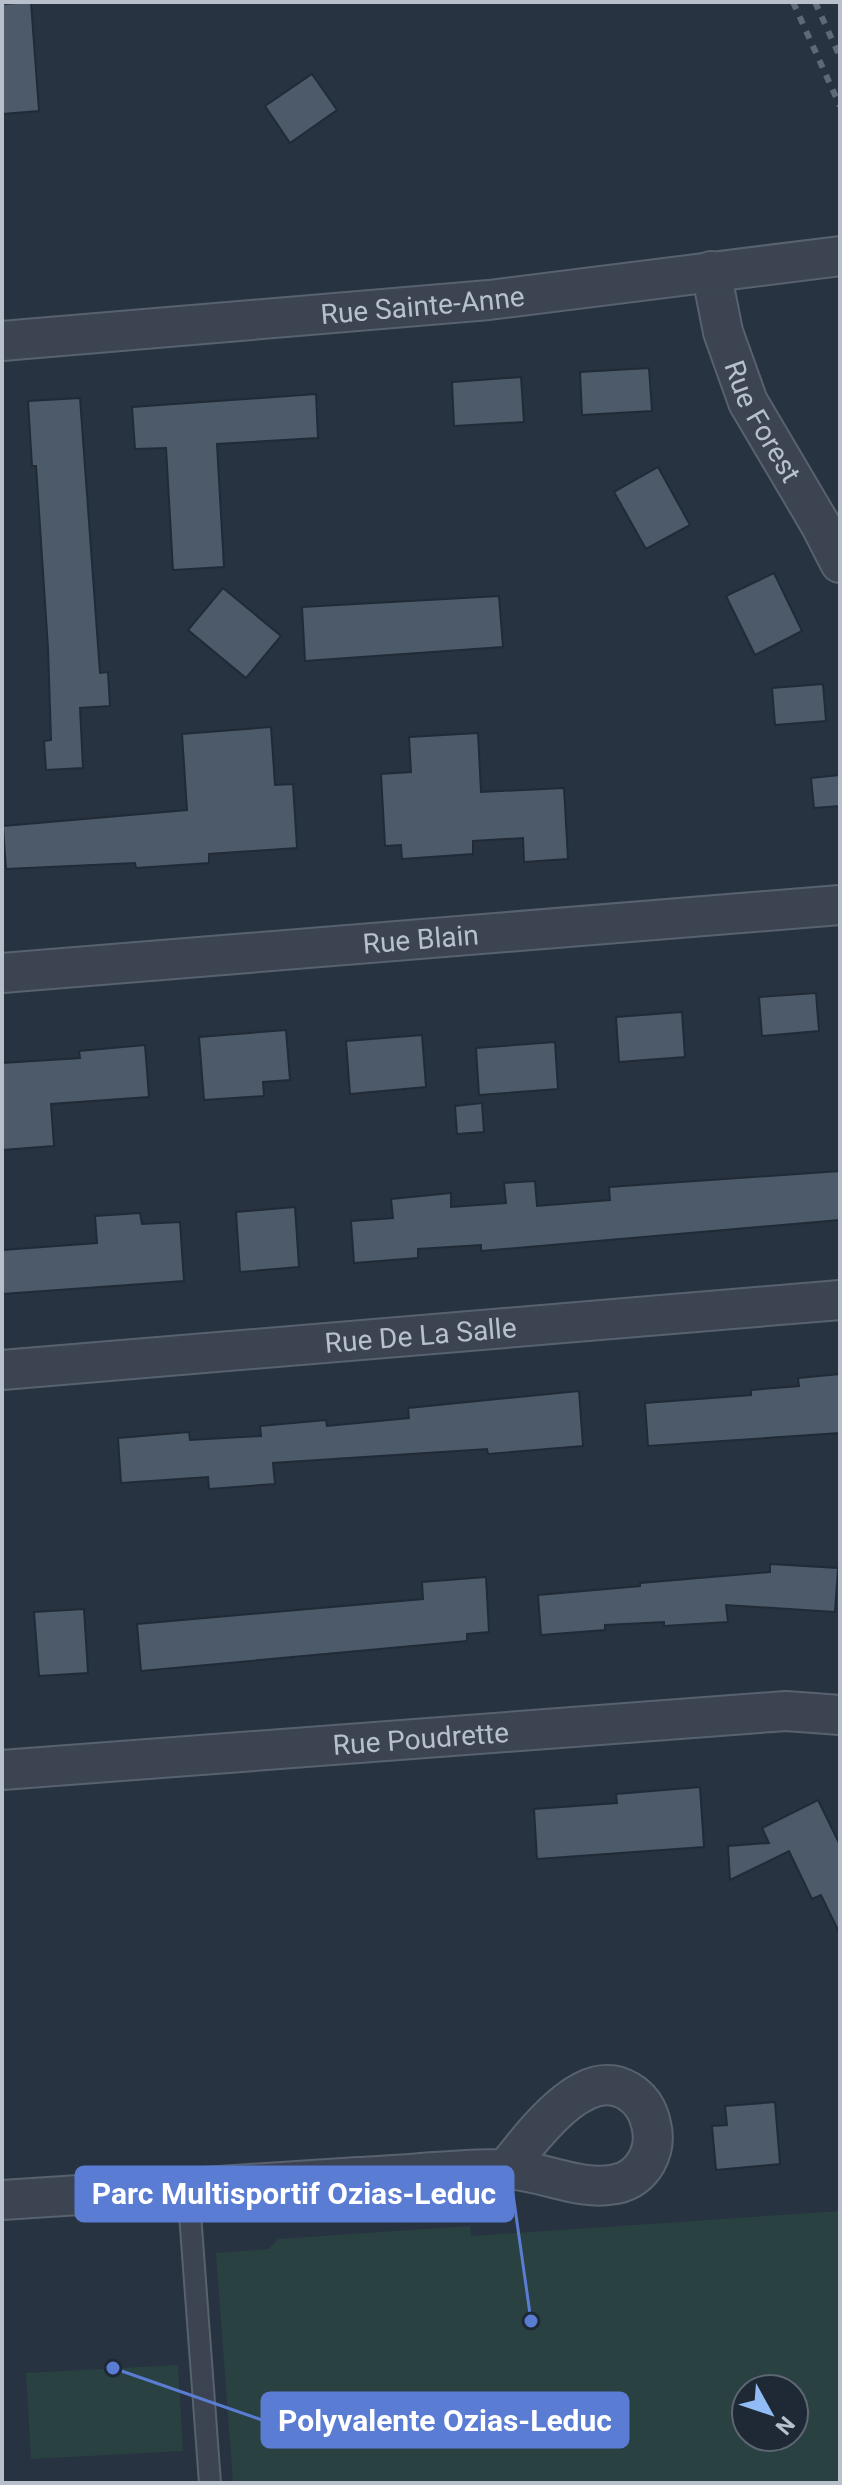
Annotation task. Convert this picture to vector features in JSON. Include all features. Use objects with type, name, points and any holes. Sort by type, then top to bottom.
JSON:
[{"type":"street","name":"Rue Sainte-Anne","points":[[2,341],[489,300],[840,256]]},
{"type":"street","name":"Rue Forest","points":[[711,271],[723,332],[748,402],[840,563]]},
{"type":"street","name":"Rue Blain","points":[[2,973],[840,905]]},
{"type":"street","name":"Rue De La Salle","points":[[2,1370],[840,1300]]},
{"type":"street","name":"Rue Poudrette","points":[[2,1770],[786,1711],[840,1715]]},
{"type":"street","points":[[2,2200],[506,2169]]},
{"type":"lane","points":[[188,2187],[210,2483]]},
{"type":"green space","points":[[840,2211],[840,2483],[233,2483],[216,2253],[269,2249],[278,2239],[470,2226],[471,2236]]},
{"type":"green space","points":[[178,2365],[183,2451],[31,2459],[26,2373]]},
{"type":"building","points":[[31,2],[39,111],[2,114],[2,4]]},
{"type":"building","points":[[312,74],[337,110],[290,143],[265,106]]},
{"type":"building","points":[[649,368],[652,411],[582,415],[580,372]]},
{"type":"building","points":[[521,377],[524,422],[454,426],[452,382]]},
{"type":"building","points":[[316,394],[318,438],[217,444],[224,567],[173,570],[166,448],[135,449],[132,407]]},
{"type":"building","points":[[80,398],[100,673],[108,672],[110,706],[80,708],[83,768],[46,770],[44,741],[51,740],[48,648],[36,466],[32,466],[28,401]]},
{"type":"building","points":[[658,467],[690,525],[646,549],[614,492]]},
{"type":"building","points":[[774,573],[802,631],[755,655],[726,596]]},
{"type":"building","points":[[223,588],[281,636],[246,678],[188,630]]},
{"type":"building","points":[[499,596],[503,647],[305,661],[302,607]]},
{"type":"building","points":[[823,684],[826,721],[775,725],[772,688]]},
{"type":"building","points":[[271,727],[275,785],[293,784],[297,848],[209,854],[209,863],[136,868],[135,863],[6,869],[3,826],[187,810],[182,734]]},
{"type":"building","points":[[478,733],[481,792],[564,788],[568,859],[524,862],[523,838],[473,841],[473,854],[402,859],[401,845],[385,846],[381,774],[411,772],[409,737]]},
{"type":"building","points":[[840,775],[840,806],[814,808],[811,778]]},
{"type":"building","points":[[816,993],[819,1031],[762,1036],[759,997]]},
{"type":"building","points":[[682,1012],[685,1057],[619,1062],[616,1017]]},
{"type":"building","points":[[286,1030],[290,1080],[263,1082],[264,1096],[204,1100],[199,1037]]},
{"type":"building","points":[[422,1035],[426,1087],[350,1094],[346,1041]]},
{"type":"building","points":[[555,1042],[558,1089],[479,1095],[476,1048]]},
{"type":"building","points":[[145,1045],[149,1097],[51,1104],[54,1146],[2,1150],[2,1063],[80,1058],[79,1051]]},
{"type":"building","points":[[482,1103],[484,1132],[457,1134],[455,1106]]},
{"type":"building","points":[[840,1171],[840,1220],[481,1251],[481,1245],[418,1249],[418,1258],[354,1263],[351,1221],[393,1218],[391,1199],[451,1193],[451,1207],[506,1203],[504,1183],[535,1181],[537,1206],[610,1200],[609,1187]]},
{"type":"building","points":[[295,1207],[299,1267],[240,1272],[236,1212]]},
{"type":"building","points":[[140,1213],[142,1224],[180,1222],[184,1281],[2,1294],[2,1250],[97,1243],[95,1216]]},
{"type":"building","points":[[840,1374],[840,1433],[648,1446],[645,1403],[751,1395],[751,1390],[799,1386],[798,1378]]},
{"type":"building","points":[[579,1391],[583,1446],[488,1454],[487,1449],[273,1463],[275,1484],[209,1489],[208,1477],[121,1483],[118,1438],[189,1432],[190,1440],[261,1436],[260,1426],[326,1420],[327,1426],[409,1418],[408,1408]]},
{"type":"building","points":[[770,1564],[838,1568],[835,1612],[726,1605],[728,1622],[664,1626],[664,1622],[605,1625],[605,1630],[541,1635],[538,1595],[770,1572]]},
{"type":"building","points":[[486,1577],[489,1632],[467,1634],[467,1641],[141,1671],[137,1624],[423,1599],[422,1582]]},
{"type":"building","points":[[84,1609],[88,1673],[39,1676],[34,1612]]},
{"type":"building","points":[[700,1787],[704,1847],[537,1859],[534,1809],[617,1803],[616,1794]]},
{"type":"building","points":[[818,1800],[840,1845],[840,1934],[821,1895],[812,1899],[789,1851],[730,1880],[728,1846],[769,1843],[762,1828]]},
{"type":"building","points":[[775,2102],[780,2164],[716,2170],[712,2126],[727,2125],[725,2106]]},
{"type":"railway","points":[[793,2],[840,106]]},
{"type":"railway","points":[[815,2],[840,57]]},
{"type":"place","name":"Parc Multisportif Ozias-Leduc","points":[[531,2321]]},
{"type":"place","name":"Polyvalente Ozias-Leduc","points":[[113,2368]]}]
